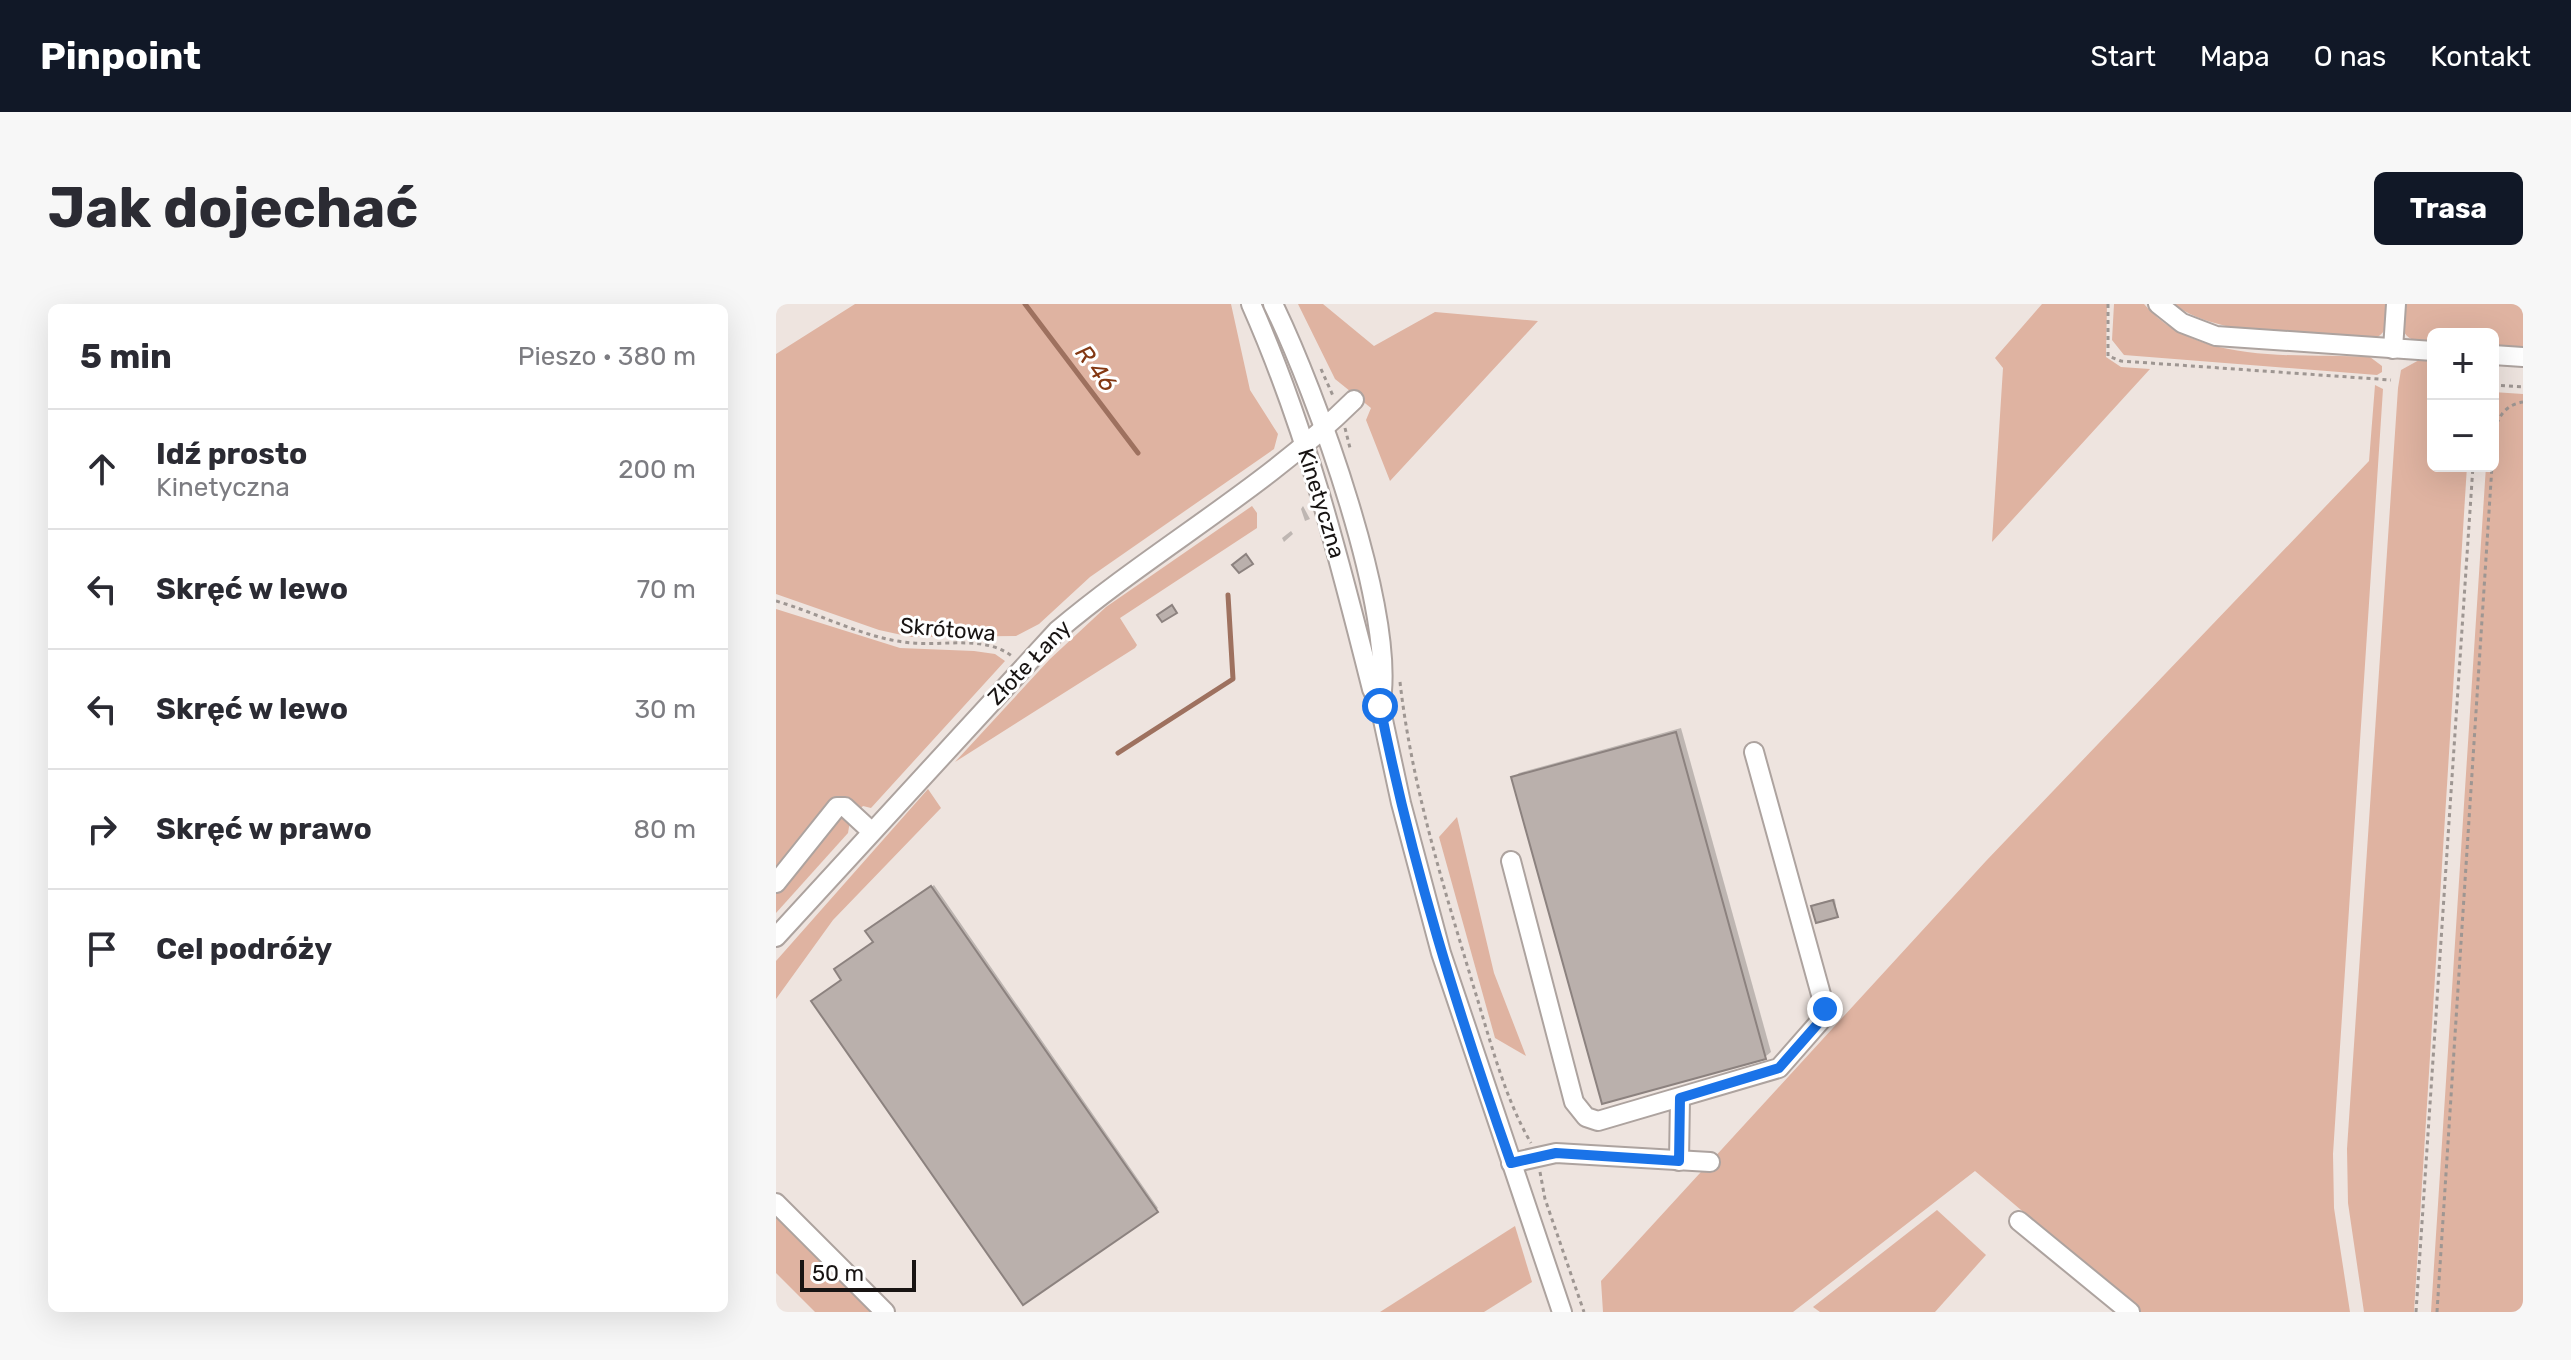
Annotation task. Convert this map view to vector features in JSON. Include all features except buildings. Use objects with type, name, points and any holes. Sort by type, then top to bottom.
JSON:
[{"type":"street","name":"Kinetyczna","points":[[1251,304],[1329,520],[1372,689],[1380,706],[1401,803],[1441,953],[1562,1312]]},
{"type":"street","name":"Kinetyczna","points":[[1273,304],[1323,431],[1349,511],[1379,625],[1385,678],[1380,706]]},
{"type":"street","points":[[2158,304],[2182,323],[2216,336],[2427,351]]},
{"type":"street","points":[[2393,349],[2396,304]]},
{"type":"street","points":[[2499,355],[2523,357]]},
{"type":"street","name":"Złote Łany","points":[[776,937],[1057,631],[1109,587],[1305,447],[1354,400]]},
{"type":"street","points":[[1511,861],[1576,1108],[1586,1117],[1598,1121],[1779,1068],[1825,1014],[1754,752]]},
{"type":"street","points":[[776,883],[837,807],[845,807],[871,831]]},
{"type":"street","points":[[1679,1161],[1680,1098]]},
{"type":"street","points":[[1511,1163],[1556,1153],[1710,1162]]},
{"type":"street","points":[[776,1203],[885,1312]]},
{"type":"street","points":[[2019,1221],[2130,1312]]},
{"type":"path","points":[[2108,304],[2108,356],[2121,361],[2391,380]]},
{"type":"path","points":[[1319,365],[1351,450]]},
{"type":"path","points":[[2499,385],[2523,387]]},
{"type":"path","points":[[2499,417],[2507,409],[2523,402]]},
{"type":"path","points":[[2416,1312],[2473,472]]},
{"type":"path","points":[[2437,1312],[2492,472]]},
{"type":"path","name":"Skrótowa","points":[[776,601],[883,639],[911,643],[985,644],[1003,649],[1023,665]]},
{"type":"path","points":[[1399,675],[1411,755],[1444,889],[1483,1018],[1535,1156],[1545,1199],[1584,1312]]},
{"type":"shaded area","points":[[855,304],[1231,304],[1250,390],[1278,434],[1274,449],[1090,577],[1039,624],[1016,636],[911,637],[879,630],[776,594],[776,354]]},
{"type":"shaded area","points":[[1298,304],[1323,304],[1374,346],[1435,312],[1538,321],[1390,481],[1366,420],[1371,408],[1335,379]]},
{"type":"shaded area","points":[[2042,304],[2107,304],[2106,357],[2121,367],[2150,369],[1992,542],[2003,368],[1995,358]]},
{"type":"shaded area","points":[[2114,304],[2144,304],[2166,324],[2191,338],[2219,347],[2280,355],[2370,357],[2382,366],[2382,372],[2377,375],[2124,355],[2112,340]]},
{"type":"shaded area","points":[[2174,304],[2389,304],[2385,330],[2373,339],[2241,329],[2193,315]]},
{"type":"shaded area","points":[[2403,304],[2523,304],[2523,348],[2499,346],[2499,328],[2427,328],[2427,342],[2415,340],[2405,334]]},
{"type":"shaded area","points":[[2421,359],[2427,360],[2427,472],[2467,472],[2414,1312],[2364,1312],[2348,1203],[2347,1149],[2401,370]]},
{"type":"shaded area","points":[[2375,385],[2383,389],[2333,1154],[2334,1208],[2350,1312],[2141,1312],[1975,1171],[1793,1312],[1603,1312],[1601,1281],[1986,861],[2369,461]]},
{"type":"shaded area","points":[[2499,392],[2523,394],[2523,1312],[2431,1312],[2486,472],[2499,472]]},
{"type":"shaded area","points":[[1252,506],[1257,513],[1257,528],[1120,618],[1137,645],[1135,648],[955,762],[1050,659],[1106,607]]},
{"type":"shaded area","points":[[776,609],[900,648],[974,651],[995,654],[1005,661],[871,808],[863,806],[859,810],[847,800],[776,870]]},
{"type":"shaded area","points":[[928,789],[941,808],[833,920],[776,999],[776,961]]},
{"type":"shaded area","points":[[842,817],[850,821],[848,833],[776,913],[776,893],[835,819]]},
{"type":"shaded area","points":[[1457,817],[1494,973],[1526,1056],[1495,1038],[1439,837]]},
{"type":"shaded area","points":[[1937,1210],[1986,1255],[1935,1312],[1820,1312],[1813,1307]]},
{"type":"shaded area","points":[[776,1212],[876,1312],[815,1312],[776,1273]]},
{"type":"shaded area","points":[[1515,1226],[1532,1282],[1484,1312],[1380,1312]]},
{"type":"waterway","name":"R 46","points":[[1025,304],[1138,453]]},
{"type":"waterway","points":[[1118,753],[1233,679],[1228,595]]},
{"type":"route","points":[[1380,706],[1401,803],[1441,953],[1511,1163],[1556,1153],[1679,1161],[1680,1098],[1779,1068],[1822,1019],[1825,1009]]}]
